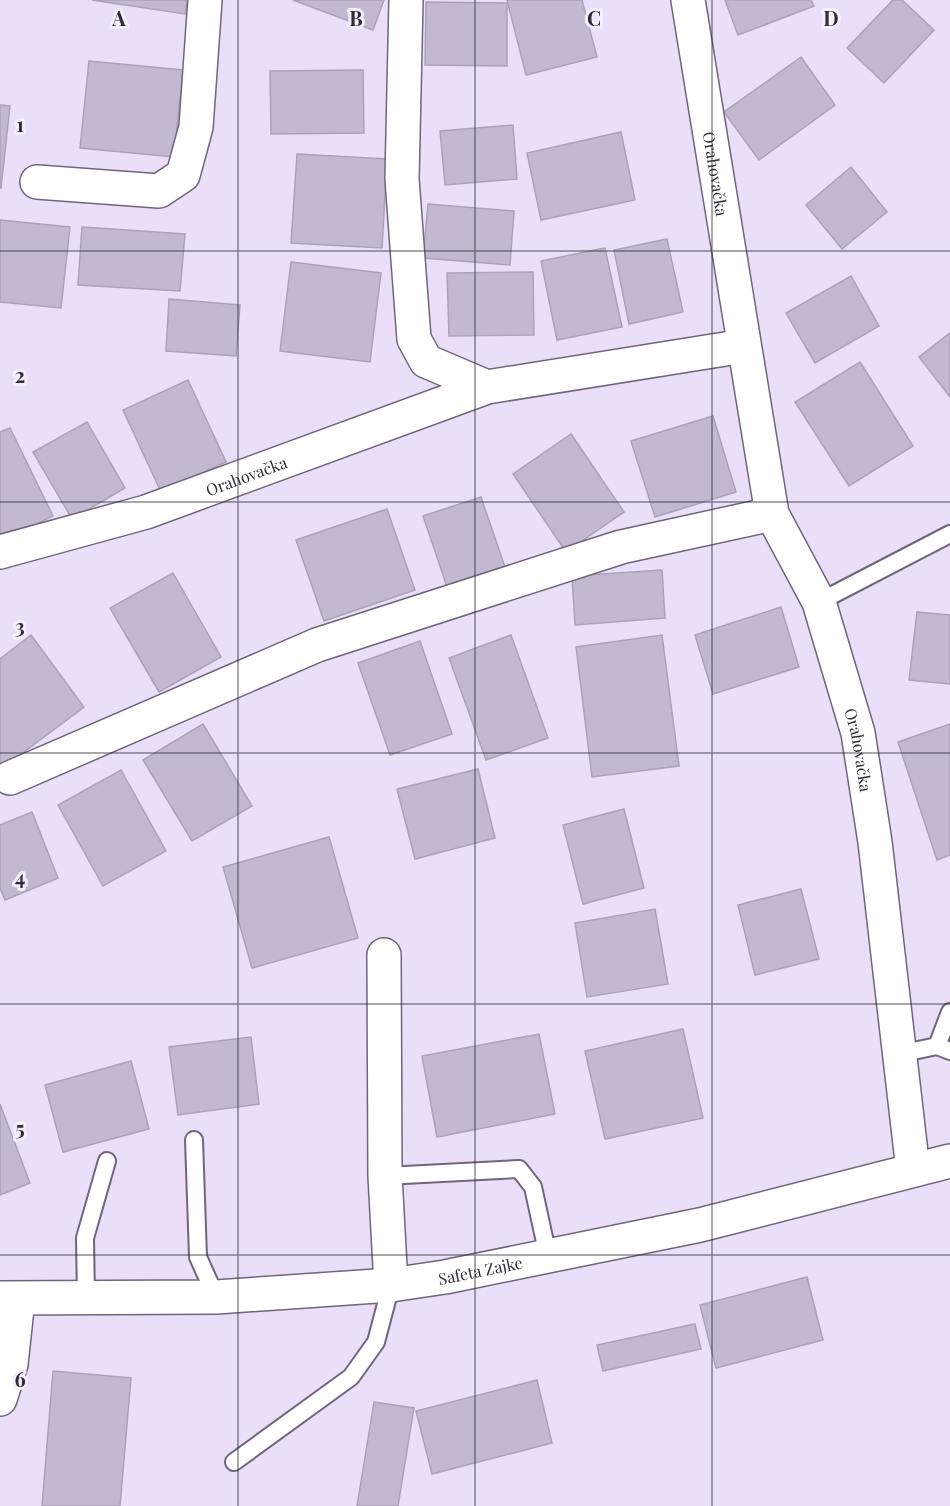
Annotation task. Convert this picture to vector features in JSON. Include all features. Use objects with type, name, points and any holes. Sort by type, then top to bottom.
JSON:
[{"type":"street","points":[[37,182],[159,191],[183,175],[196,127],[205,0]]},
{"type":"street","points":[[406,0],[402,179],[414,339],[426,361],[487,387]]},
{"type":"street","name":"Orahovačka","points":[[688,0],[772,514],[819,602],[858,733],[875,842],[913,1170]]},
{"type":"street","name":"Orahovačka","points":[[0,552],[146,513],[487,387],[744,346]]},
{"type":"street","points":[[10,778],[317,645],[621,547],[772,514]]},
{"type":"street","points":[[384,955],[385,1176],[391,1285]]},
{"type":"street","name":"Safeta Zajke","points":[[9,1299],[216,1298],[391,1285],[446,1277],[700,1225],[950,1161]]},
{"type":"street","points":[[0,1399],[11,1364],[9,1299]]},
{"type":"lane","points":[[819,602],[950,534]]},
{"type":"lane","points":[[899,1054],[944,1048],[950,1012]]},
{"type":"lane","points":[[194,1140],[198,1257],[216,1298]]},
{"type":"lane","points":[[86,1300],[85,1238],[107,1161]]},
{"type":"lane","points":[[385,1176],[519,1169],[533,1187],[548,1256]]},
{"type":"lane","points":[[234,1462],[351,1377],[376,1342],[391,1285]]},
{"type":"building","points":[[92,0],[187,0],[185,14]]},
{"type":"building","points":[[293,0],[384,0],[373,30]]},
{"type":"building","points":[[507,0],[582,0],[597,57],[526,75]]},
{"type":"building","points":[[725,0],[811,0],[814,6],[738,35]]},
{"type":"building","points":[[893,0],[902,0],[934,30],[884,83],[847,48]]},
{"type":"building","points":[[426,2],[507,3],[507,66],[425,65]]},
{"type":"building","points":[[801,57],[835,105],[759,160],[724,112]]},
{"type":"building","points":[[89,61],[183,70],[174,157],[80,148]]},
{"type":"building","points":[[363,70],[364,133],[271,134],[270,71]]},
{"type":"building","points":[[0,105],[10,106],[1,188],[0,188]]},
{"type":"building","points":[[513,125],[517,179],[445,185],[440,131]]},
{"type":"building","points":[[621,132],[635,200],[541,220],[527,153]]},
{"type":"building","points":[[297,154],[387,159],[382,248],[291,243]]},
{"type":"building","points":[[851,167],[887,212],[842,249],[806,205]]},
{"type":"building","points":[[428,204],[514,211],[510,265],[423,258]]},
{"type":"building","points":[[0,220],[70,227],[61,308],[0,302]]},
{"type":"building","points":[[82,227],[185,234],[180,291],[78,285]]},
{"type":"building","points":[[667,239],[683,312],[629,324],[614,250]]},
{"type":"building","points":[[605,248],[622,327],[557,340],[541,261]]},
{"type":"building","points":[[291,262],[381,273],[370,362],[280,351]]},
{"type":"building","points":[[533,272],[534,335],[449,336],[447,273]]},
{"type":"building","points":[[851,276],[879,326],[815,363],[786,313]]},
{"type":"building","points":[[169,299],[240,305],[236,356],[166,351]]},
{"type":"building","points":[[950,333],[950,397],[919,357]]},
{"type":"building","points":[[860,362],[913,446],[849,486],[795,402]]},
{"type":"building","points":[[188,380],[226,462],[161,492],[123,410]]},
{"type":"building","points":[[713,416],[736,492],[655,517],[631,441]]},
{"type":"building","points":[[87,422],[125,488],[72,519],[33,452]]},
{"type":"building","points":[[10,428],[53,516],[0,542],[0,432]]},
{"type":"building","points":[[571,434],[624,512],[566,552],[513,474]]},
{"type":"building","points":[[481,497],[506,570],[448,590],[423,516]]},
{"type":"building","points":[[387,509],[415,590],[324,621],[296,540]]},
{"type":"building","points":[[662,570],[665,618],[575,625],[572,576]]},
{"type":"building","points":[[173,573],[221,657],[159,692],[110,608]]},
{"type":"building","points":[[781,607],[799,667],[713,694],[695,635]]},
{"type":"building","points":[[917,612],[950,615],[950,684],[909,680]]},
{"type":"building","points":[[31,635],[84,707],[0,770],[0,659]]},
{"type":"building","points":[[511,635],[548,738],[486,760],[449,658]]},
{"type":"building","points":[[662,635],[679,766],[592,777],[576,647]]},
{"type":"building","points":[[420,641],[452,734],[390,755],[358,663]]},
{"type":"building","points":[[203,724],[252,806],[192,841],[143,760]]},
{"type":"building","points":[[950,724],[950,855],[937,860],[898,742]]},
{"type":"building","points":[[478,769],[495,838],[415,859],[397,789]]},
{"type":"building","points":[[121,770],[166,851],[103,886],[58,805]]},
{"type":"building","points":[[624,809],[644,888],[583,904],[563,825]]},
{"type":"building","points":[[32,812],[58,878],[5,900],[0,888],[0,825]]},
{"type":"building","points":[[329,837],[358,938],[252,968],[223,867]]},
{"type":"building","points":[[801,889],[819,959],[755,975],[738,905]]},
{"type":"building","points":[[655,909],[668,984],[587,997],[575,923]]},
{"type":"building","points":[[683,1029],[703,1118],[605,1139],[585,1051]]},
{"type":"building","points":[[539,1034],[555,1114],[437,1137],[422,1056]]},
{"type":"building","points":[[251,1037],[259,1104],[178,1115],[169,1047]]},
{"type":"building","points":[[131,1061],[149,1129],[63,1152],[45,1085]]},
{"type":"building","points":[[0,1104],[30,1183],[0,1195]]},
{"type":"building","points":[[807,1277],[823,1340],[716,1368],[700,1305]]},
{"type":"building","points":[[695,1324],[701,1349],[603,1371],[597,1345]]},
{"type":"building","points":[[53,1371],[131,1378],[120,1506],[42,1506]]},
{"type":"building","points":[[537,1380],[552,1443],[432,1474],[416,1411]]},
{"type":"building","points":[[374,1402],[414,1408],[398,1506],[357,1506]]}]
